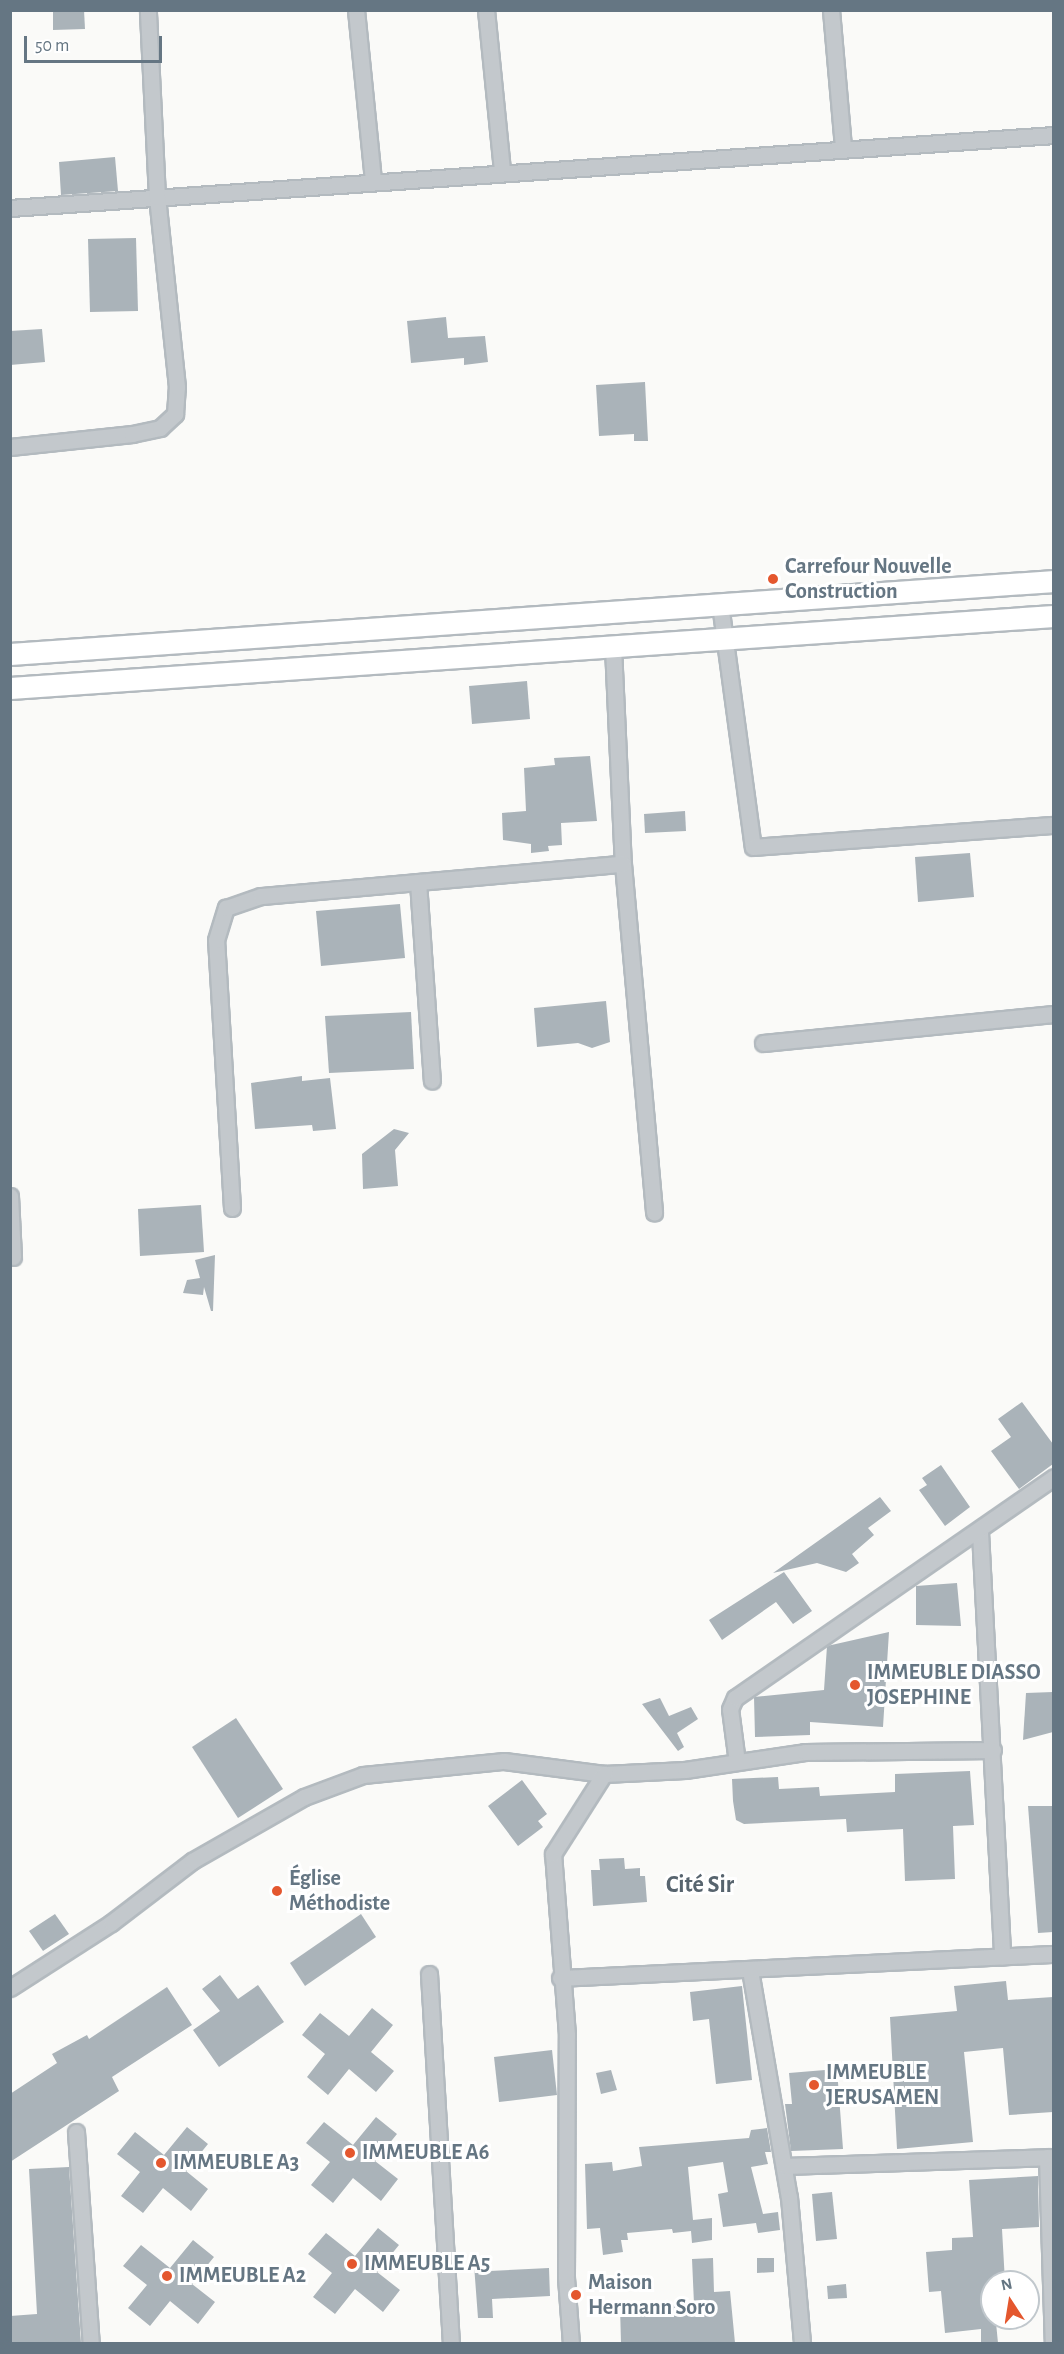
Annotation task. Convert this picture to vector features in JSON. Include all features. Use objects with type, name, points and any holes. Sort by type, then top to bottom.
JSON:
[{"type":"main road","points":[[10,654],[1053,581]]},
{"type":"main road","points":[[10,688],[613,647],[725,642],[1053,616]]},
{"type":"street","points":[[10,447],[132,434],[160,428],[175,414],[177,387],[157,197],[148,10]]},
{"type":"street","points":[[356,10],[373,181]]},
{"type":"street","points":[[486,10],[502,171]]},
{"type":"street","points":[[831,10],[843,147]]},
{"type":"street","points":[[10,208],[843,147],[1053,135]]},
{"type":"street","points":[[720,604],[753,847],[1053,825]]},
{"type":"street","points":[[613,647],[623,864],[654,1214]]},
{"type":"street","points":[[232,1208],[216,940],[226,908],[261,896],[623,864]]},
{"type":"street","points":[[418,882],[432,1081]]},
{"type":"street","points":[[763,1042],[1053,1014]]},
{"type":"street","points":[[10,1196],[12,1257]]},
{"type":"street","points":[[737,1762],[730,1709],[735,1698],[980,1532],[1053,1477]]},
{"type":"street","points":[[980,1532],[1002,1956]]},
{"type":"street","points":[[10,1988],[111,1923],[192,1861],[304,1797],[363,1775],[504,1761],[604,1774],[737,1762],[805,1752],[993,1750]]},
{"type":"street","points":[[571,2343],[566,2277],[567,2035],[560,1978],[553,1854],[604,1774]]},
{"type":"street","points":[[560,1978],[1053,1954]]},
{"type":"street","points":[[750,1970],[785,2166],[802,2343]]},
{"type":"street","points":[[429,1974],[451,2343]]},
{"type":"street","points":[[76,2132],[90,2343]]},
{"type":"street","points":[[785,2166],[1050,2157],[1053,2343]]},
{"type":"building","points":[[53,10],[84,10],[85,29],[53,30]]},
{"type":"building","points":[[115,157],[118,191],[61,195],[59,162]]},
{"type":"building","points":[[136,238],[138,311],[90,312],[88,239]]},
{"type":"building","points":[[446,317],[448,338],[485,336],[488,362],[464,365],[464,358],[411,363],[407,321]]},
{"type":"building","points":[[42,329],[45,362],[10,365],[10,331]]},
{"type":"building","points":[[645,382],[648,441],[634,441],[634,434],[599,436],[596,385]]},
{"type":"building","points":[[527,681],[530,719],[472,724],[469,686]]},
{"type":"building","points":[[590,756],[597,821],[561,823],[562,845],[548,846],[549,851],[531,853],[531,844],[503,840],[502,813],[526,811],[524,768],[555,765],[554,758]]},
{"type":"building","points":[[685,811],[686,831],[645,833],[644,814]]},
{"type":"building","points":[[970,853],[974,897],[918,902],[915,857]]},
{"type":"building","points":[[400,904],[405,958],[321,966],[316,911]]},
{"type":"building","points":[[606,1001],[610,1042],[592,1048],[578,1043],[537,1047],[534,1008]]},
{"type":"building","points":[[411,1012],[414,1069],[329,1073],[325,1016]]},
{"type":"building","points":[[302,1076],[302,1081],[330,1078],[336,1129],[313,1131],[312,1125],[255,1129],[251,1083]]},
{"type":"building","points":[[394,1129],[409,1133],[395,1150],[398,1186],[363,1189],[362,1154]]},
{"type":"building","points":[[201,1205],[204,1252],[140,1256],[138,1209]]},
{"type":"building","points":[[215,1255],[213,1311],[211,1311],[204,1287],[203,1295],[183,1293],[187,1280],[200,1278],[195,1260]]},
{"type":"building","points":[[1022,1402],[1053,1444],[1053,1464],[1019,1489],[991,1451],[1011,1437],[998,1419]]},
{"type":"building","points":[[941,1465],[970,1507],[945,1526],[919,1490],[927,1485],[922,1478]]},
{"type":"building","points":[[880,1497],[891,1511],[868,1528],[874,1535],[852,1554],[859,1563],[846,1572],[817,1563],[773,1573]]},
{"type":"building","points":[[784,1572],[812,1611],[793,1624],[776,1602],[722,1640],[709,1620]]},
{"type":"building","points":[[957,1583],[961,1626],[916,1625],[916,1586]]},
{"type":"building","name":"IMMEUBLE DIASSO JOSEPHINE","points":[[889,1632],[883,1727],[810,1722],[810,1735],[755,1737],[754,1697],[824,1690],[827,1646]]},
{"type":"building","points":[[1053,1692],[1053,1732],[1023,1740],[1026,1693]]},
{"type":"building","points":[[660,1698],[669,1716],[691,1707],[698,1719],[677,1733],[684,1747],[678,1751],[642,1704]]},
{"type":"building","points":[[236,1718],[283,1789],[238,1818],[192,1747]]},
{"type":"building","points":[[970,1771],[974,1825],[953,1826],[955,1879],[905,1881],[903,1829],[847,1832],[846,1819],[744,1824],[736,1820],[732,1779],[778,1777],[779,1789],[819,1787],[820,1796],[895,1792],[895,1774]]},
{"type":"building","points":[[522,1780],[547,1814],[538,1821],[543,1827],[518,1846],[488,1806]]},
{"type":"building","points":[[1028,1806],[1053,1806],[1053,1932],[1038,1933]]},
{"type":"building","points":[[624,1858],[625,1869],[640,1868],[640,1876],[645,1876],[647,1902],[593,1906],[591,1870],[600,1870],[599,1859]]},
{"type":"building","points":[[55,1914],[69,1934],[43,1951],[29,1931]]},
{"type":"building","points":[[361,1914],[376,1937],[305,1986],[290,1963]]},
{"type":"building","points":[[220,1975],[238,1999],[258,1985],[284,2022],[219,2067],[193,2030],[220,2011],[202,1989]]},
{"type":"building","points":[[1006,1981],[1008,2000],[1053,1997],[1053,2112],[1009,2115],[1003,2048],[964,2052],[973,2142],[897,2149],[890,2017],[957,2011],[954,1986]]},
{"type":"building","points":[[742,1986],[752,2080],[716,2084],[709,2019],[693,2021],[690,1992]]},
{"type":"building","points":[[167,1987],[192,2025],[112,2077],[119,2091],[10,2162],[10,2094],[57,2063],[52,2054],[87,2035],[89,2039]]},
{"type":"building","points":[[372,2008],[393,2025],[371,2052],[394,2071],[376,2092],[349,2069],[328,2095],[307,2077],[325,2054],[302,2035],[320,2013],[349,2036]]},
{"type":"building","points":[[552,2050],[557,2095],[499,2102],[494,2057]]},
{"type":"building","points":[[837,2069],[843,2149],[791,2151],[785,2104],[792,2104],[789,2073]]},
{"type":"building","points":[[611,2070],[617,2090],[601,2094],[596,2073]]},
{"type":"building","name":"IMMEUBLE A6","points":[[376,2117],[397,2134],[375,2161],[398,2179],[381,2201],[353,2178],[333,2203],[311,2185],[330,2162],[306,2143],[324,2122],[353,2145]]},
{"type":"building","name":"IMMEUBLE A3","points":[[187,2127],[208,2144],[186,2171],[208,2189],[191,2211],[163,2188],[143,2213],[121,2196],[140,2172],[117,2154],[135,2132],[164,2155]]},
{"type":"building","points":[[767,2128],[771,2152],[765,2152],[768,2164],[751,2167],[763,2214],[778,2212],[780,2230],[758,2233],[756,2223],[723,2227],[718,2194],[728,2192],[723,2162],[688,2167],[693,2220],[712,2218],[712,2240],[692,2243],[691,2231],[673,2233],[672,2229],[627,2233],[628,2240],[621,2240],[623,2252],[603,2255],[600,2228],[587,2229],[585,2164],[612,2162],[613,2171],[642,2166],[639,2147],[749,2138],[751,2130]]},
{"type":"building","points":[[69,2167],[81,2343],[10,2343],[10,2316],[37,2314],[29,2169]]},
{"type":"building","points":[[1038,2176],[1039,2227],[1002,2229],[1004,2270],[980,2270],[980,2329],[945,2333],[941,2291],[929,2292],[926,2252],[952,2250],[952,2238],[973,2237],[969,2180]]},
{"type":"building","points":[[832,2192],[837,2239],[816,2241],[812,2194]]},
{"type":"building","name":"IMMEUBLE A5","points":[[378,2228],[399,2245],[377,2272],[400,2290],[383,2312],[355,2289],[335,2314],[313,2297],[332,2273],[308,2254],[326,2233],[355,2256]]},
{"type":"building","name":"IMMEUBLE A2","points":[[193,2240],[214,2257],[192,2284],[215,2302],[198,2324],[170,2301],[150,2326],[128,2308],[147,2285],[123,2266],[141,2245],[170,2268]]},
{"type":"building","points":[[713,2258],[714,2292],[730,2291],[735,2343],[621,2343],[620,2307],[694,2304],[692,2259]]},
{"type":"building","points":[[757,2258],[774,2258],[774,2272],[757,2273]]},
{"type":"building","points":[[474,2265],[490,2265],[490,2271],[549,2268],[550,2296],[492,2299],[493,2318],[478,2318]]},
{"type":"building","points":[[846,2284],[847,2298],[828,2299],[827,2286]]},
{"type":"building","points":[[981,2330],[997,2330],[998,2343],[981,2343]]},
{"type":"place","name":"Carrefour Nouvelle Construction","points":[[773,579]]},
{"type":"place","name":"IMMEUBLE DIASSO JOSEPHINE","points":[[855,1685]]},
{"type":"place","name":"Église Méthodiste","points":[[277,1891]]},
{"type":"place","name":"IMMEUBLE JERUSAMEN","points":[[814,2085]]},
{"type":"place","name":"IMMEUBLE A6","points":[[350,2153]]},
{"type":"place","name":"IMMEUBLE A3","points":[[161,2163]]},
{"type":"place","name":"IMMEUBLE A5","points":[[352,2264]]},
{"type":"place","name":"IMMEUBLE A2","points":[[167,2276]]},
{"type":"place","name":"Maison Hermann Soro","points":[[576,2295]]},
{"type":"district","name":"Cité Sir","points":[[700,1886]]}]
